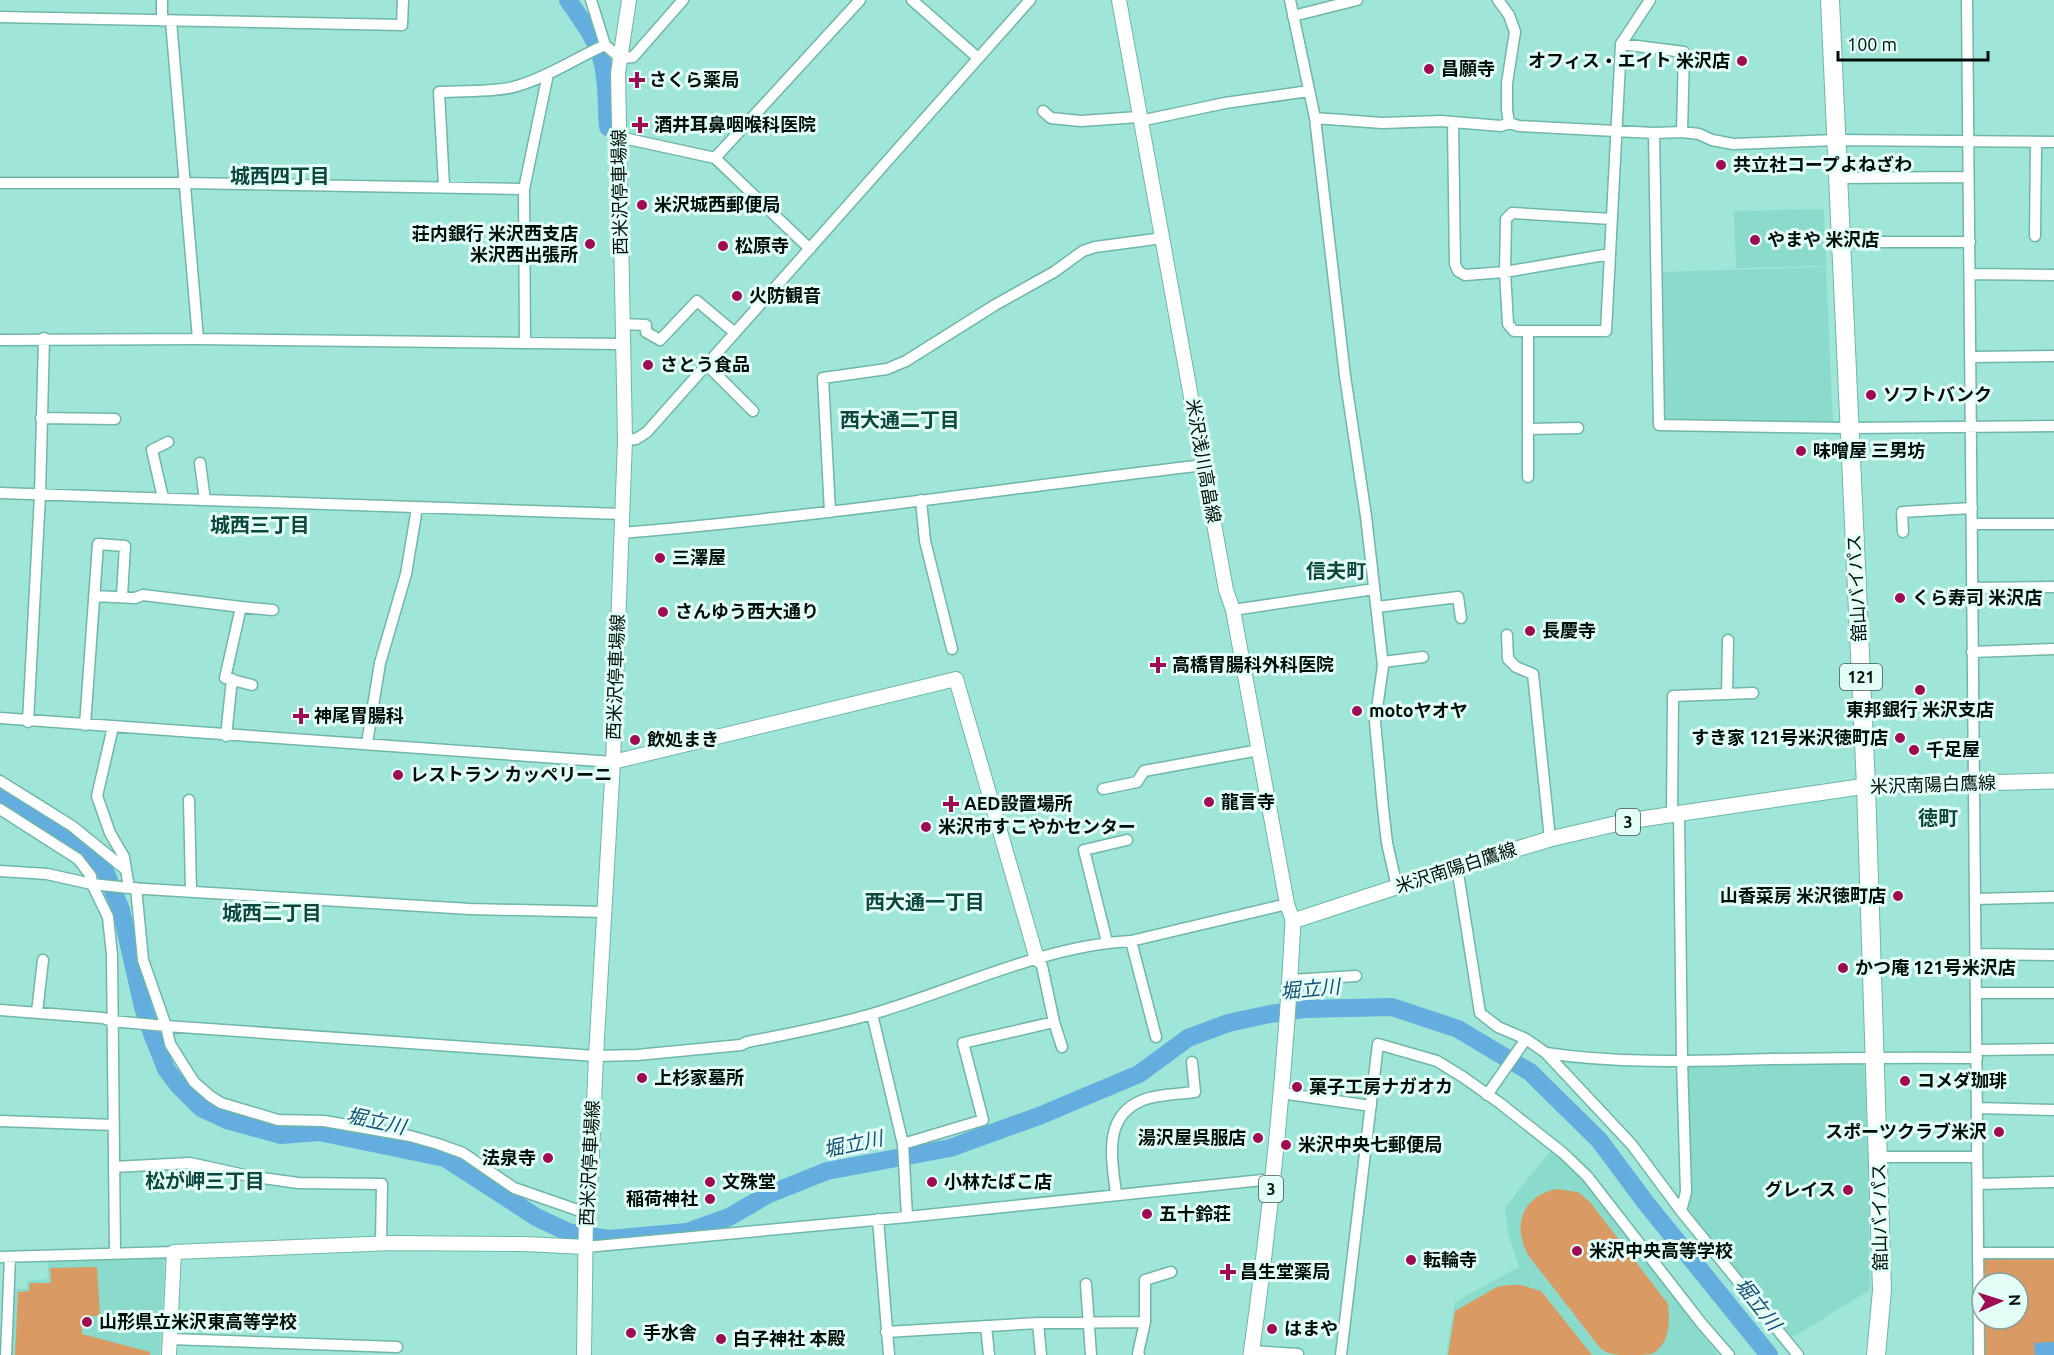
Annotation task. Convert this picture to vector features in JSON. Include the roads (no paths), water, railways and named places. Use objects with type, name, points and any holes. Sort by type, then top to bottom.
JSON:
[{"type":"highway","name":"舘山バイパス","points":[[1830,0],[1866,786],[1882,1290],[1876,1355]]},
{"type":"main road","name":"西米沢停車場線","points":[[584,1355],[586,1213],[591,1176],[613,762],[625,440],[618,73],[629,0]]},
{"type":"main road","name":"米沢浅川高畠線","points":[[1119,0],[1226,590],[1233,610],[1287,904],[1293,921]]},
{"type":"main road","points":[[613,762],[956,679],[1037,959]]},
{"type":"main road","name":"米沢南陽白鷹線","points":[[1293,921],[1550,839],[1628,821],[1866,786],[2054,781]]},
{"type":"main road","name":"3","points":[[1252,1353],[1281,1093],[1293,921]]},
{"type":"main road","points":[[169,1355],[174,1252],[381,1243],[586,1245]]},
{"type":"street","points":[[162,0],[167,21],[198,339]]},
{"type":"street","points":[[0,17],[402,25],[403,0]]},
{"type":"street","points":[[591,0],[605,45],[620,57],[633,57],[683,0]]},
{"type":"street","points":[[715,158],[860,0]]},
{"type":"street","points":[[912,0],[978,58]]},
{"type":"street","points":[[625,440],[636,439],[647,432],[1030,0]]},
{"type":"street","points":[[1290,0],[1315,118],[1345,376],[1377,607],[1383,662],[1375,722],[1387,843],[1397,887]]},
{"type":"street","points":[[1293,16],[1357,0]]},
{"type":"street","points":[[1498,0],[1509,15],[1515,32],[1508,83],[1509,123]]},
{"type":"street","points":[[1611,219],[1512,213],[1506,219],[1505,272],[1508,324],[1514,331],[1606,331],[1621,44],[1650,0]]},
{"type":"street","points":[[1967,0],[1979,1355]]},
{"type":"street","points":[[1621,44],[1684,52],[1682,132]]},
{"type":"street","points":[[444,186],[439,92],[515,87],[548,74],[605,45]]},
{"type":"street","points":[[525,343],[524,189],[548,74]]},
{"type":"street","points":[[1044,111],[1051,118],[1081,121],[1139,119],[1225,103],[1309,91]]},
{"type":"street","points":[[1315,118],[1382,123],[1441,121],[1501,126],[1509,123],[1519,126],[1654,133],[1682,132],[1699,134],[1712,140],[1733,144],[1836,140],[2054,142]]},
{"type":"street","points":[[1453,123],[1455,264],[1458,271],[1465,276],[1505,272],[1610,254]]},
{"type":"street","points":[[1654,133],[1659,425],[1849,428],[2054,426]]},
{"type":"street","points":[[619,137],[715,158],[810,249]]},
{"type":"street","points":[[2035,236],[2036,143]]},
{"type":"street","points":[[1838,178],[1968,177]]},
{"type":"street","points":[[0,183],[184,183],[524,189]]},
{"type":"street","points":[[830,512],[823,378],[887,369],[906,361],[1061,267],[1083,251],[1095,247],[1163,238]]},
{"type":"street","points":[[1842,242],[1970,242]]},
{"type":"street","points":[[1970,274],[2054,275]]},
{"type":"street","points":[[622,324],[646,325],[646,332],[660,340],[697,301],[735,333]]},
{"type":"street","points":[[1528,331],[1528,477]]},
{"type":"street","points":[[28,722],[40,495],[44,339]]},
{"type":"street","points":[[0,340],[198,339],[622,344]]},
{"type":"street","points":[[1971,357],[2054,356]]},
{"type":"street","points":[[707,365],[753,411]]},
{"type":"street","points":[[41,418],[115,418]]},
{"type":"street","points":[[1528,429],[1578,429]]},
{"type":"street","points":[[163,498],[152,450],[168,442]]},
{"type":"street","points":[[200,463],[205,500]]},
{"type":"street","points":[[621,533],[713,526],[1204,465]]},
{"type":"street","points":[[0,493],[622,514]]},
{"type":"street","points":[[921,500],[926,541],[952,649]]},
{"type":"street","points":[[367,743],[380,663],[406,574],[417,508]]},
{"type":"street","points":[[1903,532],[1902,512],[1972,508]]},
{"type":"street","points":[[1972,524],[2054,524]]},
{"type":"street","points":[[85,725],[98,544],[124,546],[122,596]]},
{"type":"street","points":[[1972,588],[2054,587]]},
{"type":"street","points":[[1233,610],[1374,589]]},
{"type":"street","points":[[94,596],[135,598],[143,595],[273,610]]},
{"type":"street","points":[[1377,607],[1458,597],[1461,618]]},
{"type":"street","points":[[241,607],[225,678],[252,685]]},
{"type":"street","points":[[1507,635],[1508,659],[1516,667],[1533,674],[1550,839]]},
{"type":"street","points":[[1727,694],[1728,640]]},
{"type":"street","points":[[1972,652],[2054,649]]},
{"type":"street","points":[[1383,662],[1423,657]]},
{"type":"street","points":[[226,736],[232,680]]},
{"type":"street","points":[[1681,1212],[1686,1192],[1673,696],[1753,693]]},
{"type":"street","points":[[0,718],[28,722],[367,743],[613,762]]},
{"type":"street","points":[[113,727],[97,796],[110,833],[124,857],[143,960],[162,1025],[179,1061],[194,1082],[221,1103],[278,1120],[324,1121],[410,1136],[438,1144],[463,1153],[514,1188],[586,1213]]},
{"type":"street","points":[[1103,789],[1137,782],[1144,771],[1258,750]]},
{"type":"street","points":[[0,781],[72,826],[125,869]]},
{"type":"street","points":[[189,800],[191,891]]},
{"type":"street","points":[[0,809],[78,859],[91,876],[108,917],[112,955],[115,1252]]},
{"type":"street","points":[[1107,942],[1084,850],[1127,840]]},
{"type":"street","points":[[1457,867],[1480,1014],[1498,1027],[1546,1053],[1632,1145],[1681,1212],[1798,1355]]},
{"type":"street","points":[[0,871],[47,874],[94,884],[130,888],[470,909],[605,912]]},
{"type":"street","points":[[1975,898],[2054,897]]},
{"type":"street","points":[[0,1010],[162,1025],[596,1056],[637,1055],[741,1045],[826,1026],[872,1014],[1037,959],[1107,942],[1131,941],[1287,904]]},
{"type":"street","points":[[1131,941],[1156,1037]]},
{"type":"street","points":[[1976,954],[2054,955]]},
{"type":"street","points":[[1037,959],[1042,966],[1062,1047]]},
{"type":"street","points":[[37,1012],[43,960]]},
{"type":"street","points":[[1290,984],[1356,976]]},
{"type":"street","points":[[1976,993],[2054,993]]},
{"type":"street","points":[[872,1014],[903,1144],[907,1217]]},
{"type":"street","points":[[903,1144],[983,1120],[963,1043],[1054,1022]]},
{"type":"street","points":[[1487,1095],[1525,1041]]},
{"type":"street","points":[[1341,1355],[1378,1044],[1437,1061],[1463,1077],[1563,1153],[1587,1176],[1729,1355]]},
{"type":"street","points":[[1546,1053],[1583,1058],[1682,1061],[1977,1054],[2054,1049]]},
{"type":"street","points":[[1116,1194],[1111,1142],[1120,1114],[1143,1100],[1195,1092],[1192,1062]]},
{"type":"street","points":[[1281,1093],[1371,1106]]},
{"type":"street","points":[[1977,1108],[2054,1110]]},
{"type":"street","points":[[0,1121],[114,1125]]},
{"type":"street","points":[[1878,1156],[1977,1157]]},
{"type":"street","points":[[114,1167],[190,1163],[249,1176],[298,1183],[382,1184],[381,1243]]},
{"type":"street","points":[[586,1245],[907,1217],[1272,1179]]},
{"type":"street","points":[[1978,1184],[2054,1182]]},
{"type":"street","points":[[878,1219],[889,1355]]},
{"type":"street","points":[[6,1355],[5,1257],[174,1252]]},
{"type":"street","points":[[1979,1253],[2054,1253]]},
{"type":"street","points":[[1139,1355],[1145,1322],[1145,1280],[1171,1272]]},
{"type":"street","points":[[1086,1284],[1091,1355]]},
{"type":"street","points":[[886,1332],[1038,1323],[1145,1322]]},
{"type":"street","points":[[1038,1323],[1041,1355]]},
{"type":"street","points":[[986,1326],[988,1355]]},
{"type":"street","points":[[170,1339],[397,1347]]},
{"type":"street","points":[[1252,1353],[1298,1354]]},
{"type":"water","points":[[2054,1342],[2054,1355],[2035,1355],[2034,1343]]},
{"type":"waterway","points":[[568,0],[591,35],[601,57],[606,83],[608,127]]},
{"type":"waterway","name":"堀立川","points":[[0,792],[60,830],[88,852],[105,871],[121,910],[143,1007],[166,1069],[201,1108],[227,1120],[281,1135],[319,1132],[445,1158],[536,1217],[568,1232],[609,1239],[687,1232],[729,1217],[767,1195],[827,1171],[950,1148],[1039,1116],[1139,1074],[1188,1038],[1228,1023],[1304,1009],[1392,1007],[1458,1029],[1530,1072],[1599,1140],[1646,1203],[1769,1355]]},
{"type":"place","name":"オフィス・エイト 米沢店","points":[[1742,61]]},
{"type":"place","name":"昌願寺","points":[[1429,69]]},
{"type":"place","name":"さくら薬局","points":[[637,80]]},
{"type":"place","name":"酒井耳鼻咽喉科医院","points":[[640,125]]},
{"type":"place","name":"共立社コープよねざわ","points":[[1721,165]]},
{"type":"place","name":"米沢城西郵便局","points":[[642,205]]},
{"type":"place","name":"やまや 米沢店","points":[[1755,240]]},
{"type":"place","name":"荘内銀行 米沢西支店 米沢西出張所","points":[[590,244]]},
{"type":"place","name":"松原寺","points":[[723,246]]},
{"type":"place","name":"火防観音","points":[[737,296]]},
{"type":"place","name":"さとう食品","points":[[648,365]]},
{"type":"place","name":"ソフトバンク","points":[[1871,395]]},
{"type":"place","name":"味噌屋 三男坊","points":[[1801,451]]},
{"type":"place","name":"三澤屋","points":[[660,558]]},
{"type":"place","name":"くら寿司 米沢店","points":[[1900,598]]},
{"type":"place","name":"さんゆう西大通り","points":[[663,612]]},
{"type":"place","name":"長慶寺","points":[[1530,631]]},
{"type":"place","name":"高橋胃腸科外科医院","points":[[1158,665]]},
{"type":"place","name":"東邦銀行 米沢支店","points":[[1920,690]]},
{"type":"place","name":"motoヤオヤ","points":[[1357,711]]},
{"type":"place","name":"神尾胃腸科","points":[[301,716]]},
{"type":"place","name":"すき家 121号米沢徳町店","points":[[1900,738]]},
{"type":"place","name":"飲処まき","points":[[635,740]]},
{"type":"place","name":"千足屋","points":[[1914,750]]},
{"type":"place","name":"レストラン カッペリーニ","points":[[398,775]]},
{"type":"place","name":"龍言寺","points":[[1209,802]]},
{"type":"place","name":"AED設置場所","points":[[951,804]]},
{"type":"place","name":"米沢市すこやかセンター","points":[[926,827]]},
{"type":"place","name":"山香菜房 米沢徳町店","points":[[1898,896]]},
{"type":"place","name":"かつ庵 121号米沢店","points":[[1843,968]]},
{"type":"place","name":"上杉家墓所","points":[[642,1078]]},
{"type":"place","name":"コメダ珈琲","points":[[1905,1081]]},
{"type":"place","name":"菓子工房ナガオカ","points":[[1297,1087]]},
{"type":"place","name":"スポーツクラブ米沢","points":[[1999,1132]]},
{"type":"place","name":"湯沢屋呉服店","points":[[1258,1138]]},
{"type":"place","name":"米沢中央七郵便局","points":[[1286,1145]]},
{"type":"place","name":"法泉寺","points":[[548,1158]]},
{"type":"place","name":"文殊堂","points":[[710,1182]]},
{"type":"place","name":"小林たばこ店","points":[[932,1182]]},
{"type":"place","name":"グレイス","points":[[1848,1190]]},
{"type":"place","name":"稲荷神社","points":[[710,1199]]},
{"type":"place","name":"五十鈴荘","points":[[1147,1214]]},
{"type":"place","name":"米沢中央高等学校","points":[[1577,1251]]},
{"type":"place","name":"転輪寺","points":[[1411,1260]]},
{"type":"place","name":"昌生堂薬局","points":[[1228,1272]]},
{"type":"place","name":"山形県立米沢東高等学校","points":[[87,1322]]},
{"type":"place","name":"はまや","points":[[1272,1329]]},
{"type":"place","name":"手水舎","points":[[631,1333]]},
{"type":"place","name":"白子神社 本殿","points":[[721,1339]]},
{"type":"district","name":"城西四丁目","points":[[280,176]]},
{"type":"district","name":"西大通二丁目","points":[[900,420]]},
{"type":"district","name":"城西三丁目","points":[[260,525]]},
{"type":"district","name":"信夫町","points":[[1336,571]]},
{"type":"district","name":"徳町","points":[[1938,818]]},
{"type":"district","name":"西大通一丁目","points":[[925,902]]},
{"type":"district","name":"城西二丁目","points":[[272,913]]},
{"type":"district","name":"松が岬三丁目","points":[[205,1181]]}]
